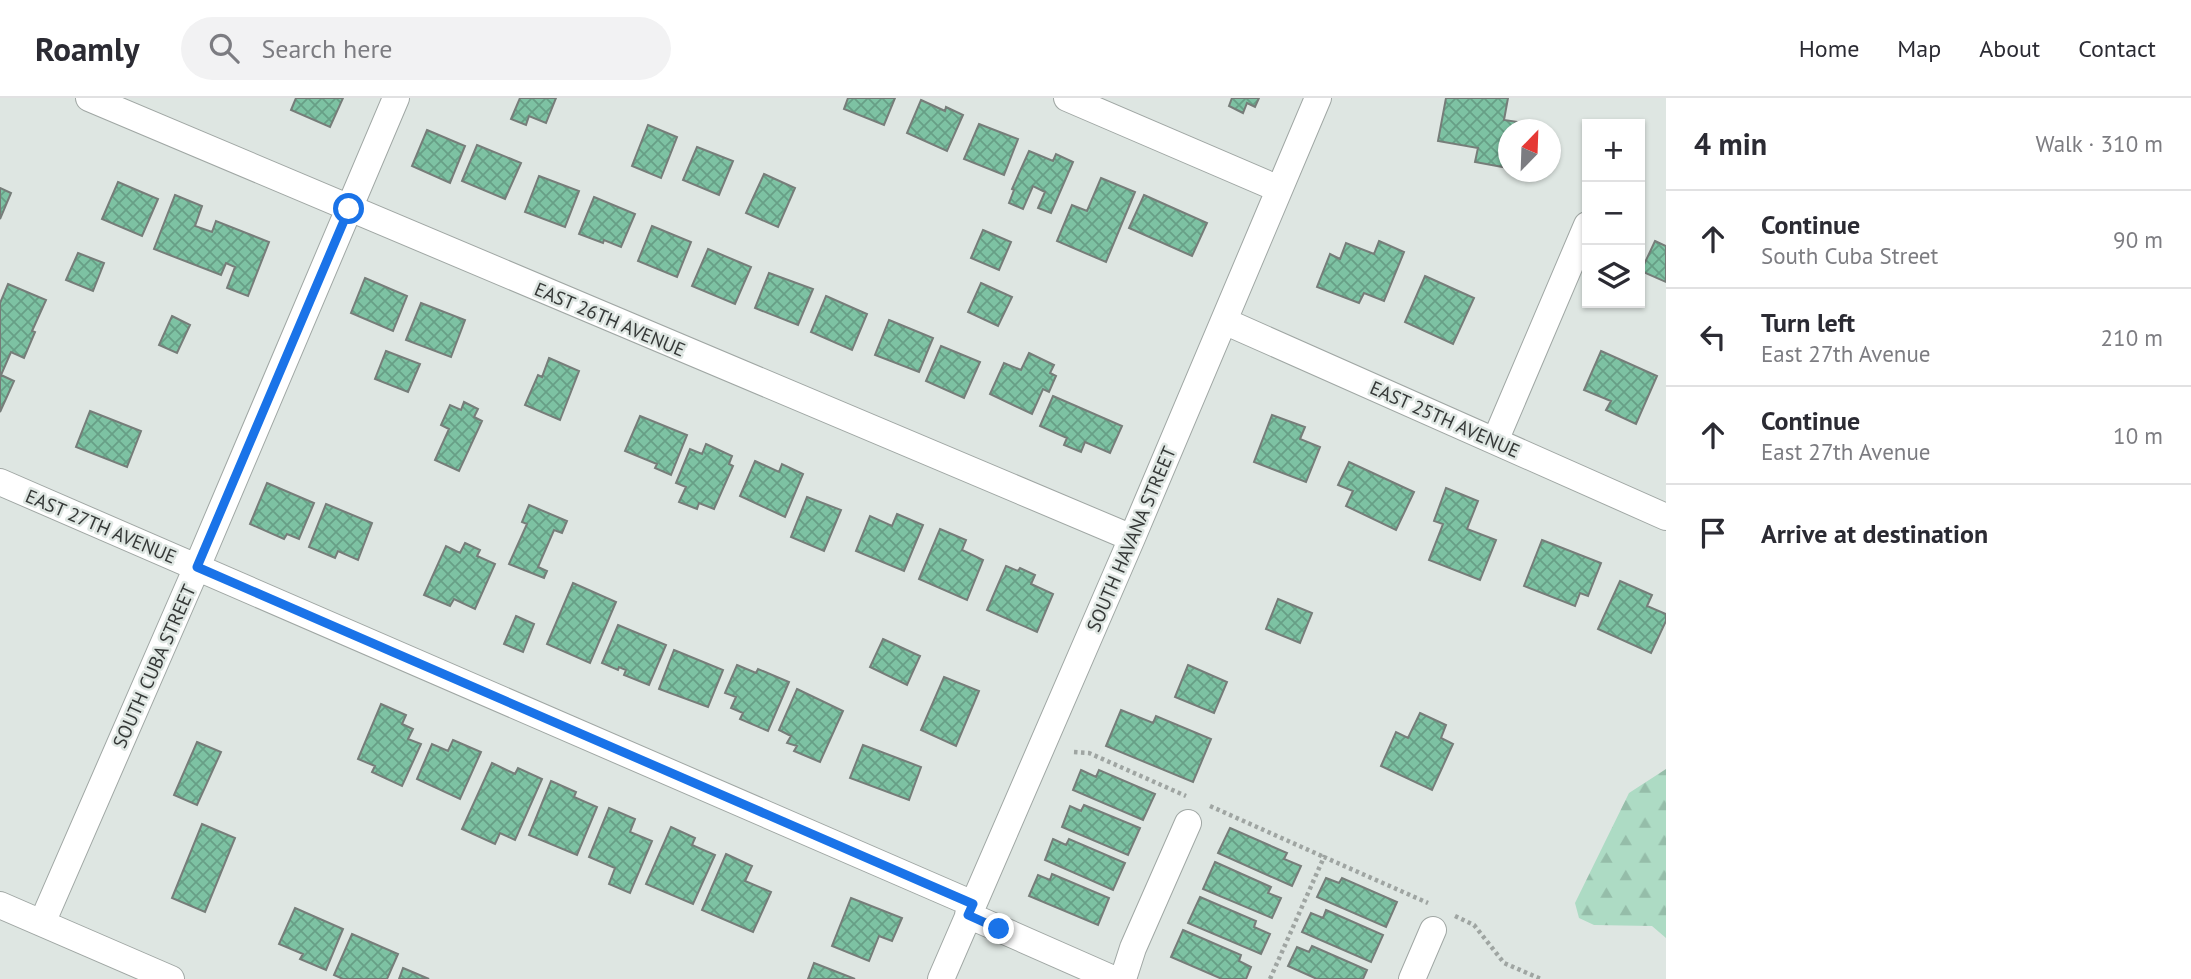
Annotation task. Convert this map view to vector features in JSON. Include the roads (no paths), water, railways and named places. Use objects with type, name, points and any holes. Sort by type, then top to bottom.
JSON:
[{"type":"street","name":"EAST 26TH AVENUE","points":[[89,98],[1132,538]]},
{"type":"street","name":"SOUTH CUBA STREET","points":[[42,923],[396,98]]},
{"type":"street","points":[[1067,98],[1279,189]]},
{"type":"street","name":"SOUTH HAVANA STREET","points":[[941,979],[1132,538],[1318,98]]},
{"type":"street","points":[[1495,441],[1582,237]]},
{"type":"street","name":"EAST 25TH AVENUE","points":[[1223,321],[1666,517]]},
{"type":"street","name":"EAST 27TH AVENUE","points":[[0,482],[971,909],[1113,979]]},
{"type":"street","points":[[1123,979],[1133,948],[1188,823]]},
{"type":"street","points":[[0,905],[171,979]]},
{"type":"street","points":[[1412,979],[1438,916]]}]
